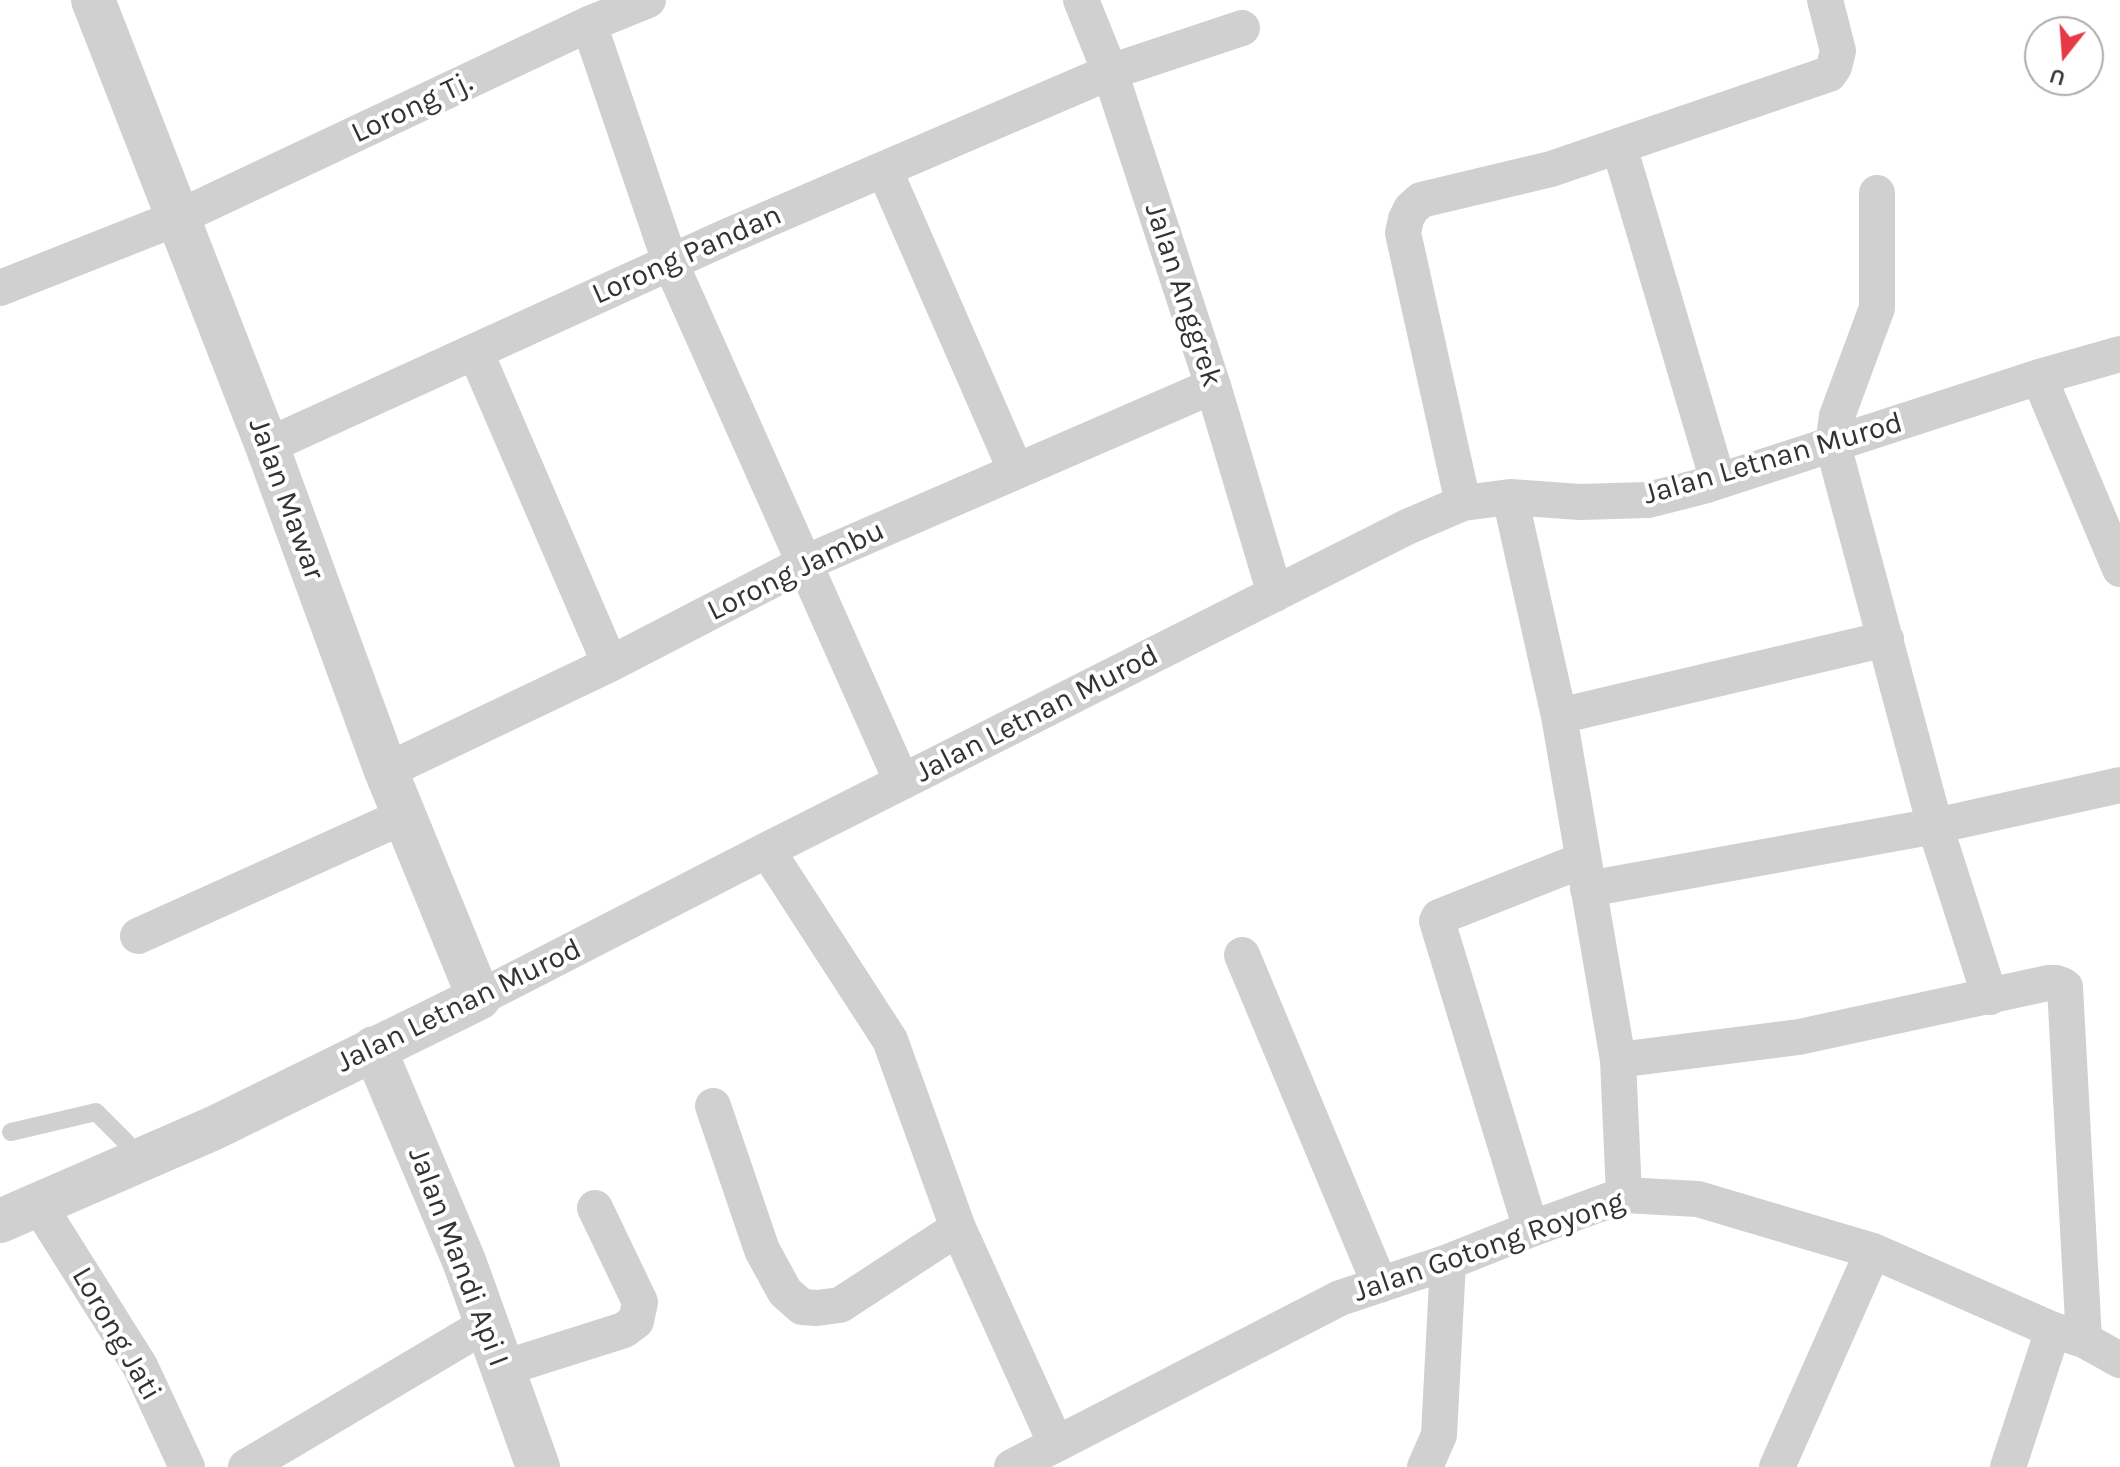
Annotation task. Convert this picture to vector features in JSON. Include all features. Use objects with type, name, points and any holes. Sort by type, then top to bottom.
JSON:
[{"type":"street","name":"Jalan Mawar","points":[[93,0],[267,446],[386,771],[479,998]]},
{"type":"street","name":"Lorong Tj.","points":[[0,288],[177,218],[589,24],[648,0]]},
{"type":"street","name":"Jalan Anggrek","points":[[1081,0],[1110,72],[1213,386],[1275,594]]},
{"type":"street","points":[[1463,503],[1403,233],[1411,209],[1421,200],[1551,169],[1829,74],[1838,51],[1825,0]]},
{"type":"street","points":[[589,24],[670,262],[902,782]]},
{"type":"street","name":"Lorong Pandan","points":[[267,446],[670,262],[1110,72],[1242,28]]},
{"type":"street","points":[[1619,146],[1718,481]]},
{"type":"street","points":[[884,169],[1016,471]]},
{"type":"street","points":[[1877,193],[1877,308],[1837,416],[1833,445],[1935,826],[1990,997]]},
{"type":"street","points":[[475,351],[610,664]]},
{"type":"street","name":"Jalan Letnan Murod","points":[[19,1212],[214,1128],[479,998],[1407,527],[1463,503],[1510,497],[1580,502],[1648,500],[1718,481],[2039,377],[2120,354]]},
{"type":"street","points":[[2039,377],[2120,569]]},
{"type":"street","name":"Lorong Jambu","points":[[386,771],[610,664],[805,563],[1213,386]]},
{"type":"street","points":[[1510,497],[1559,716],[1618,1060],[1624,1195]]},
{"type":"street","points":[[1559,716],[1886,639]]},
{"type":"street","points":[[1531,1229],[1437,921],[1439,917],[1586,874],[1935,826],[2120,785]]},
{"type":"street","points":[[138,936],[404,816]]},
{"type":"street","points":[[767,850],[890,1040],[958,1228],[1056,1444]]},
{"type":"street","points":[[1242,955],[1380,1285]]},
{"type":"street","points":[[1618,1060],[1799,1037],[2048,983],[2065,987],[2069,1335],[2008,1467]]},
{"type":"street","name":"Jalan Mandi Api I","points":[[374,1048],[464,1261],[538,1467]]},
{"type":"street","points":[[713,1106],[762,1250],[785,1292],[802,1307],[840,1305],[958,1228]]},
{"type":"street","name":"Jalan Gotong Royong","points":[[1012,1467],[1340,1298],[1448,1262],[1624,1195],[1698,1199],[1873,1251],[2120,1360]]},
{"type":"street","points":[[501,1369],[624,1330],[636,1321],[640,1302],[595,1208]]},
{"type":"street","name":"Lorong Jati","points":[[19,1212],[140,1366],[187,1467]]},
{"type":"street","points":[[1777,1467],[1873,1251]]},
{"type":"street","points":[[1425,1467],[1439,1435],[1448,1262]]},
{"type":"street","points":[[246,1467],[487,1324]]},
{"type":"lane","points":[[11,1132],[96,1112],[126,1142],[137,1161]]}]
